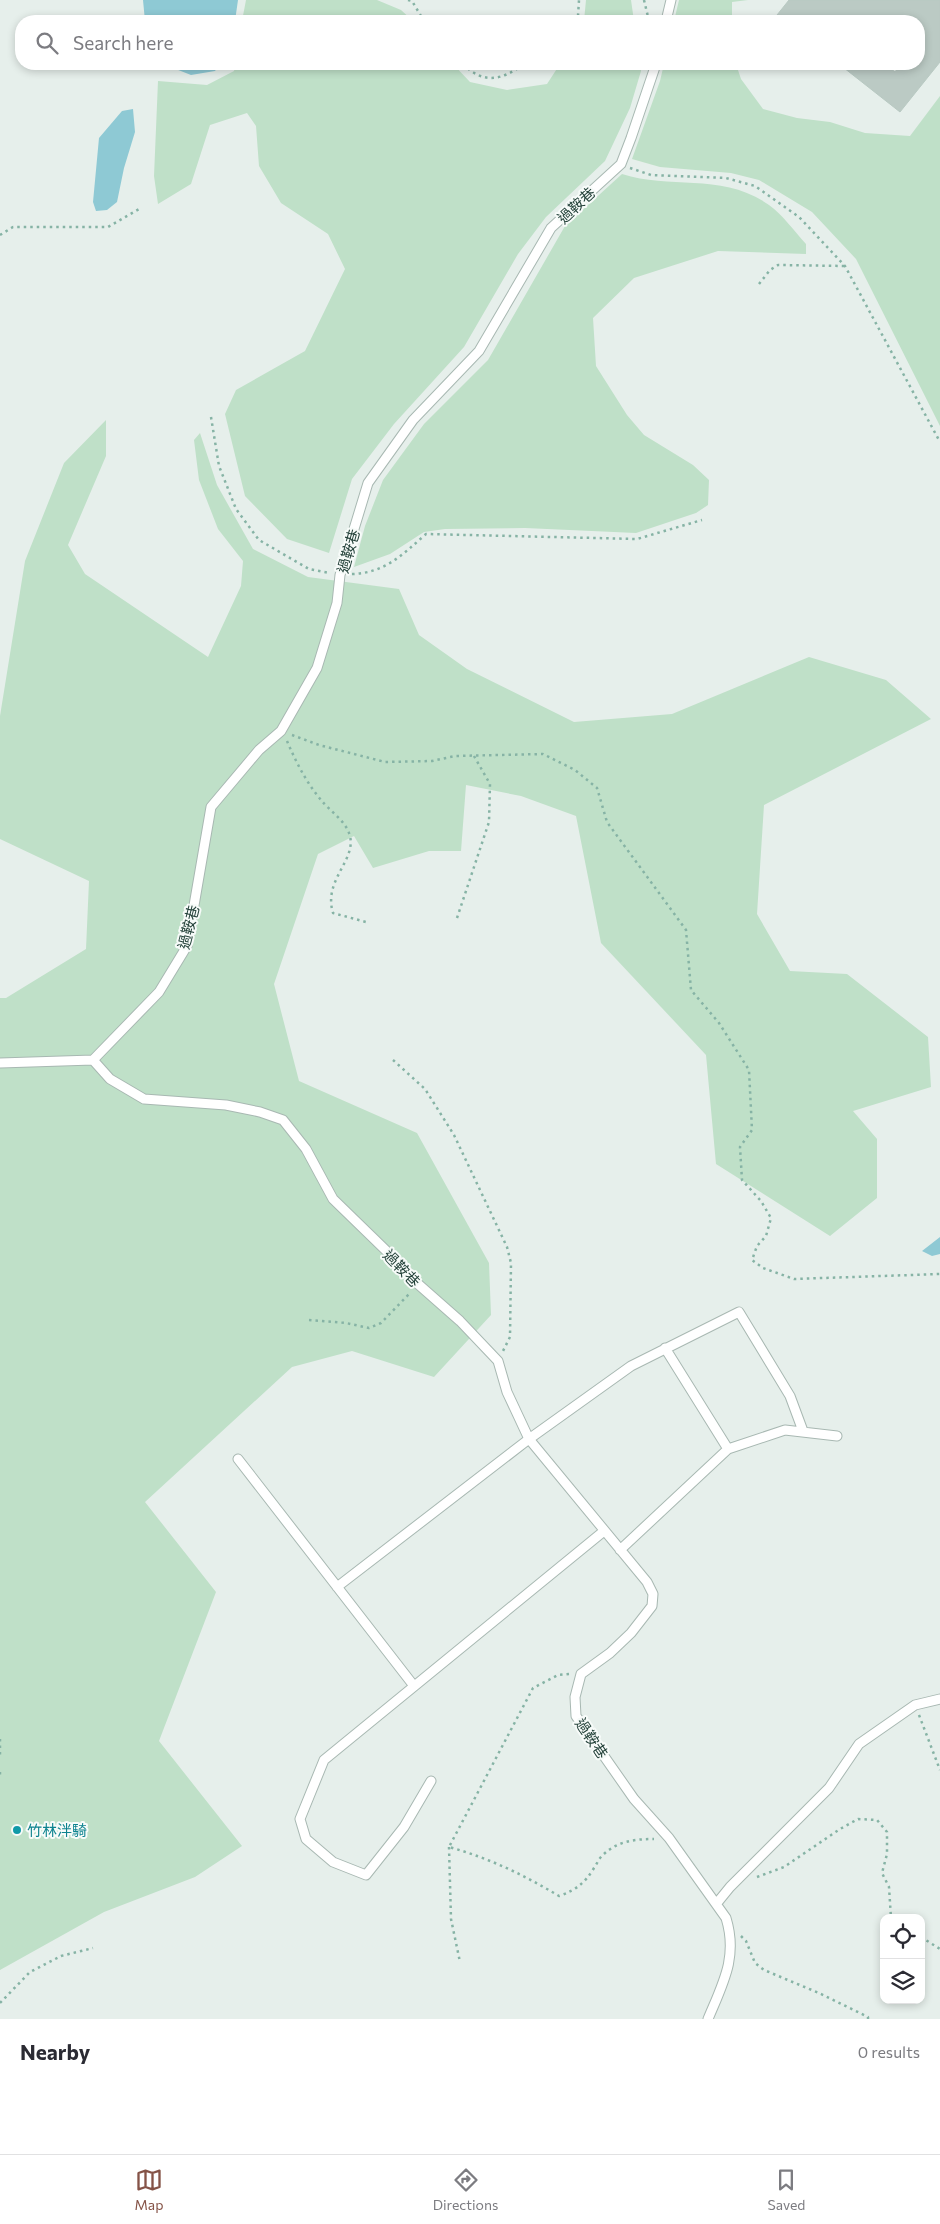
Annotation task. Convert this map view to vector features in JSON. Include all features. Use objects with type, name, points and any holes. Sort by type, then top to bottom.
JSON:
[{"type":"lane","points":[[667,15],[671,0]]},
{"type":"lane","name":"過鞍巷","points":[[654,70],[632,138],[620,164],[552,228],[479,351],[413,420],[368,483],[340,575],[337,603],[318,668],[281,731],[259,750],[211,807],[187,946],[159,992],[94,1060],[110,1079],[144,1099],[226,1105],[260,1112],[283,1120],[306,1148],[333,1199],[418,1284],[460,1321],[498,1361],[507,1392],[529,1439],[647,1582],[653,1594],[652,1606],[624,1640],[610,1653],[581,1674],[574,1697],[576,1716],[634,1799],[670,1838],[726,1918],[730,1931],[731,1962],[708,2019]]},
{"type":"lane","points":[[0,1063],[94,1060]]},
{"type":"lane","points":[[337,1587],[529,1439],[631,1366],[739,1312],[790,1396],[803,1431]]},
{"type":"lane","points":[[665,1348],[728,1448]]},
{"type":"lane","points":[[620,1550],[728,1448],[785,1430],[837,1436]]},
{"type":"lane","points":[[238,1459],[414,1686]]},
{"type":"lane","points":[[431,1781],[404,1827],[366,1875],[333,1862],[306,1839],[300,1819],[324,1760],[604,1531]]},
{"type":"lane","points":[[717,1903],[730,1887],[829,1788],[859,1744],[915,1705],[940,1699]]},
{"type":"path","points":[[408,0],[412,1],[420,15]]},
{"type":"path","points":[[578,15],[579,0]]},
{"type":"path","points":[[644,0],[648,15]]},
{"type":"path","points":[[469,70],[483,78],[498,78],[513,70]]},
{"type":"path","points":[[620,164],[651,175],[726,178],[755,186],[799,217],[845,266],[940,442]]},
{"type":"path","points":[[0,235],[13,227],[108,227],[138,209]]},
{"type":"path","points":[[759,284],[770,270],[778,265],[845,266]]},
{"type":"path","points":[[211,417],[218,466],[236,509],[259,540],[309,570],[340,575],[370,574],[396,560],[426,534],[637,539],[702,520]]},
{"type":"path","points":[[281,731],[319,745],[385,762],[432,761],[455,756],[543,754],[574,770],[597,788],[607,822],[686,930],[691,990],[719,1024],[749,1070],[752,1130],[740,1147],[742,1180],[761,1201],[771,1218],[766,1236],[756,1246],[752,1260],[763,1268],[794,1279],[940,1274]]},
{"type":"path","points":[[281,731],[292,755],[316,793],[346,825],[351,838],[346,860],[334,881],[330,902],[333,913],[366,922]]},
{"type":"path","points":[[457,918],[489,822],[490,784],[474,756]]},
{"type":"path","points":[[393,1060],[424,1089],[454,1135],[507,1247],[511,1262],[510,1337],[498,1361]]},
{"type":"path","points":[[309,1320],[346,1323],[368,1328],[381,1323],[418,1284]]},
{"type":"path","points":[[460,1962],[451,1919],[450,1847],[533,1688],[558,1675],[581,1674]]},
{"type":"path","points":[[915,1705],[940,1770]]},
{"type":"path","points":[[0,1739],[0,1757]]},
{"type":"path","points":[[757,1877],[784,1867],[840,1828],[858,1819],[877,1820],[887,1832],[887,1854],[882,1873],[889,1887],[891,1914]]},
{"type":"path","points":[[450,1847],[484,1857],[530,1879],[559,1896],[573,1891],[585,1883],[602,1855],[615,1846],[632,1839],[670,1838]]},
{"type":"path","points":[[726,1918],[746,1941],[755,1963],[764,1970],[819,1993],[868,2017],[868,2019]]},
{"type":"path","points":[[925,1940],[940,1949]]},
{"type":"path","points":[[0,2003],[30,1972],[61,1956],[93,1948]]},
{"type":"green space","points":[[246,0],[377,0],[401,10],[406,15],[243,15]]},
{"type":"green space","points":[[586,0],[631,0],[633,15],[585,15]]},
{"type":"green space","points":[[679,0],[748,0],[732,2],[732,15],[675,15]]},
{"type":"green space","points":[[459,70],[470,82],[507,90],[547,84],[556,70],[641,70],[630,108],[605,161],[546,217],[518,254],[464,347],[394,424],[352,479],[329,553],[287,539],[245,496],[225,414],[236,390],[305,351],[345,269],[328,234],[281,203],[259,166],[256,126],[247,113],[210,125],[191,184],[158,204],[154,176],[158,81],[207,85],[234,71]]},
{"type":"green space","points":[[663,70],[738,70],[741,79],[763,109],[797,118],[830,122],[865,133],[910,136],[940,96],[940,426],[856,259],[812,212],[759,180],[731,173],[660,167],[632,159]]},
{"type":"green space","points":[[622,174],[640,179],[734,188],[769,205],[784,218],[806,244],[806,254],[718,251],[634,278],[593,318],[596,366],[627,415],[644,435],[693,465],[709,480],[708,505],[696,513],[636,533],[525,528],[445,529],[424,532],[390,554],[354,567],[365,526],[383,480],[424,424],[488,360],[565,226]]},
{"type":"green space","points":[[106,420],[106,456],[68,545],[85,574],[208,657],[241,586],[243,561],[218,529],[199,480],[194,440],[200,433],[217,485],[253,549],[308,577],[399,589],[419,635],[467,669],[574,722],[672,714],[809,657],[886,680],[931,719],[764,805],[757,914],[790,971],[847,974],[928,1037],[931,1087],[853,1111],[877,1139],[877,1198],[830,1236],[716,1164],[706,1055],[601,943],[576,816],[521,796],[466,785],[461,851],[429,851],[373,868],[354,836],[318,854],[274,984],[299,1081],[417,1133],[489,1263],[491,1315],[434,1377],[352,1351],[292,1367],[145,1502],[216,1592],[159,1741],[242,1846],[195,1877],[104,1912],[0,1970],[0,998],[6,998],[86,949],[89,881],[0,839],[0,716],[25,561],[64,463]]},
{"type":"water","points":[[143,0],[238,0],[236,15],[144,15]]},
{"type":"water","points":[[178,70],[216,70],[215,71],[191,75]]},
{"type":"water","points":[[133,109],[135,132],[124,168],[117,202],[107,210],[96,211],[93,202],[99,138],[122,111]]},
{"type":"water","points":[[940,1237],[940,1254],[932,1256],[922,1251]]},
{"type":"building","points":[[789,0],[940,0],[940,62],[900,112],[847,70],[892,70],[895,72],[896,70],[925,70],[925,15],[777,15]]},
{"type":"place","name":"竹林泮騎","points":[[17,1830]]}]
